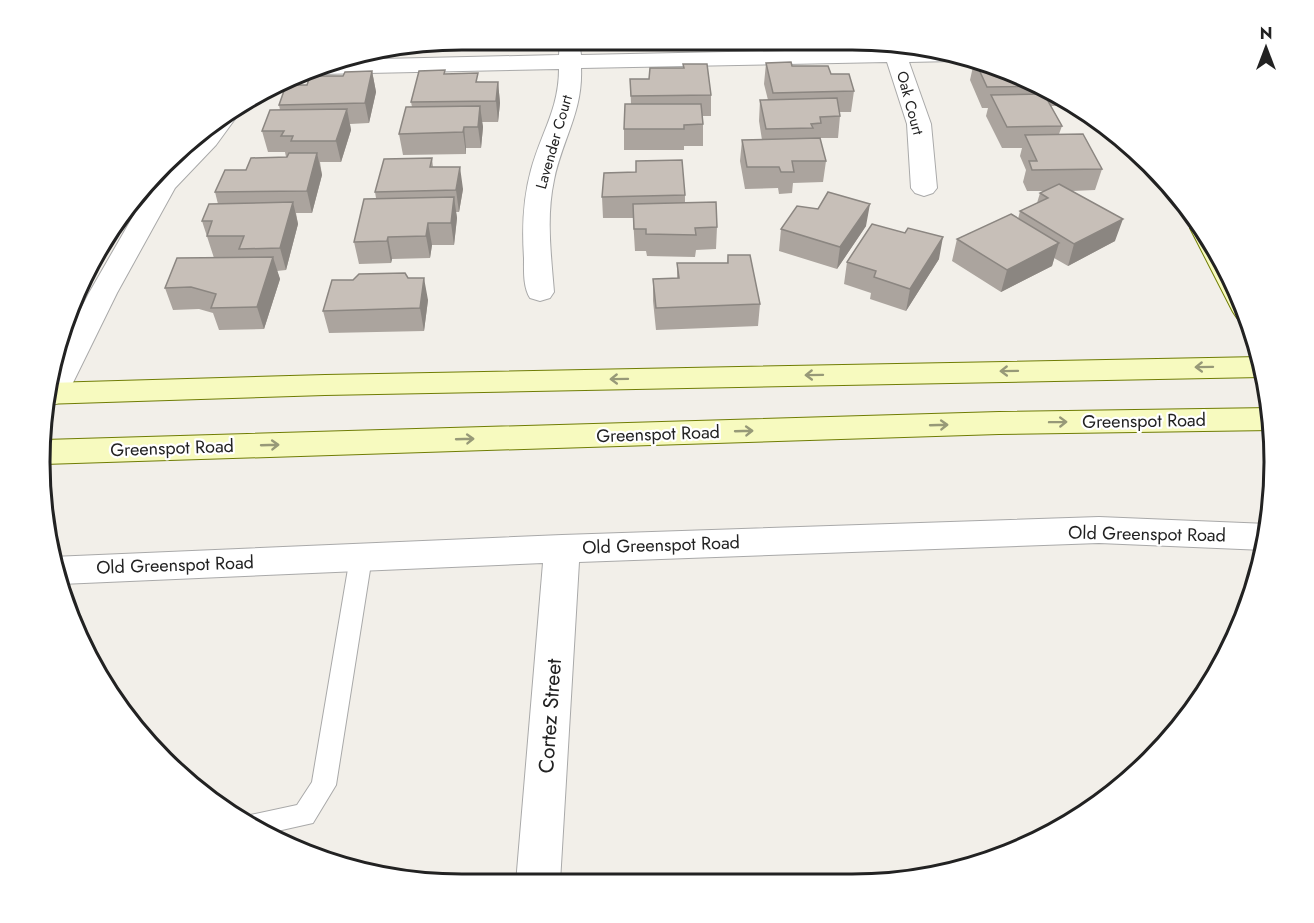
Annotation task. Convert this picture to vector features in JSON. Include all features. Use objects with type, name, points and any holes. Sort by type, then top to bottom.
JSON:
[{"type":"main road","points":[[55,394],[337,385],[1253,367]]},
{"type":"main road","name":"Greenspot Road","points":[[50,452],[975,424],[1262,419]]},
{"type":"street","points":[[350,65],[570,52],[888,51]]},
{"type":"street","name":"Lavender Court","points":[[540,292],[536,231],[538,201],[544,168],[569,100],[570,52]]},
{"type":"street","name":"Oak Court","points":[[895,52],[919,124],[924,188]]},
{"type":"street","points":[[58,378],[164,185],[210,136]]},
{"type":"street","name":"Old Greenspot Road","points":[[64,570],[1099,530],[1258,537]]},
{"type":"street","name":"Cortez Street","points":[[539,874],[562,549]]},
{"type":"lane","points":[[263,823],[304,815],[324,785],[361,557]]},
{"type":"building","points":[[791,62],[792,66],[828,66],[831,74],[849,74],[854,91],[773,93],[766,63]]},
{"type":"building","points":[[683,64],[707,64],[711,95],[631,96],[630,79],[649,79],[650,68],[684,68]]},
{"type":"building","points":[[979,69],[1022,86],[987,87]]},
{"type":"building","points":[[445,70],[444,74],[478,73],[476,82],[498,82],[496,101],[411,102],[419,71]]},
{"type":"building","points":[[372,71],[365,103],[279,105],[284,90],[295,85],[307,85],[309,79],[316,76],[343,76],[345,72]]},
{"type":"building","points":[[1039,94],[1047,99],[1062,126],[1007,127],[991,95]]},
{"type":"building","points":[[837,98],[840,116],[820,117],[821,123],[811,124],[813,128],[766,129],[760,100]]},
{"type":"building","points":[[625,104],[701,104],[703,124],[684,125],[684,129],[624,129]]},
{"type":"building","points":[[480,106],[478,127],[464,127],[463,132],[399,134],[406,107]]},
{"type":"building","points":[[347,109],[336,141],[291,141],[293,136],[281,136],[284,131],[262,131],[270,110]]},
{"type":"building","points":[[1083,134],[1102,169],[1032,170],[1029,161],[1037,161],[1025,135]]},
{"type":"building","points":[[820,138],[826,161],[792,161],[794,172],[781,172],[779,167],[747,167],[742,140]]},
{"type":"building","points":[[289,153],[317,153],[307,191],[215,192],[225,170],[246,170],[251,158],[287,157]]},
{"type":"building","points":[[432,158],[430,167],[460,167],[456,190],[375,192],[384,159]]},
{"type":"building","points":[[682,160],[685,195],[602,197],[604,173],[636,172],[636,161]]},
{"type":"building","points":[[1059,184],[1123,219],[1074,244],[1020,211],[1048,198],[1040,193]]},
{"type":"building","points":[[828,192],[870,204],[840,247],[781,229],[797,206],[818,209]]},
{"type":"building","points":[[454,197],[451,223],[428,223],[426,236],[388,237],[387,241],[354,242],[364,199]]},
{"type":"building","points":[[293,202],[280,248],[239,249],[244,236],[207,236],[212,221],[202,221],[209,204]]},
{"type":"building","points":[[716,202],[717,227],[695,228],[696,235],[646,234],[646,229],[634,229],[633,204]]},
{"type":"building","points":[[1011,214],[1059,243],[1007,270],[957,239]]},
{"type":"building","points":[[872,224],[905,233],[908,228],[943,237],[910,289],[874,277],[876,271],[847,262]]},
{"type":"building","points":[[728,255],[750,255],[760,304],[656,308],[653,279],[679,278],[677,263],[728,263]]},
{"type":"building","points":[[273,257],[257,307],[211,308],[216,294],[191,287],[165,288],[177,258]]},
{"type":"building","points":[[405,273],[408,278],[424,278],[420,308],[323,311],[332,280],[353,280],[359,274]]}]
